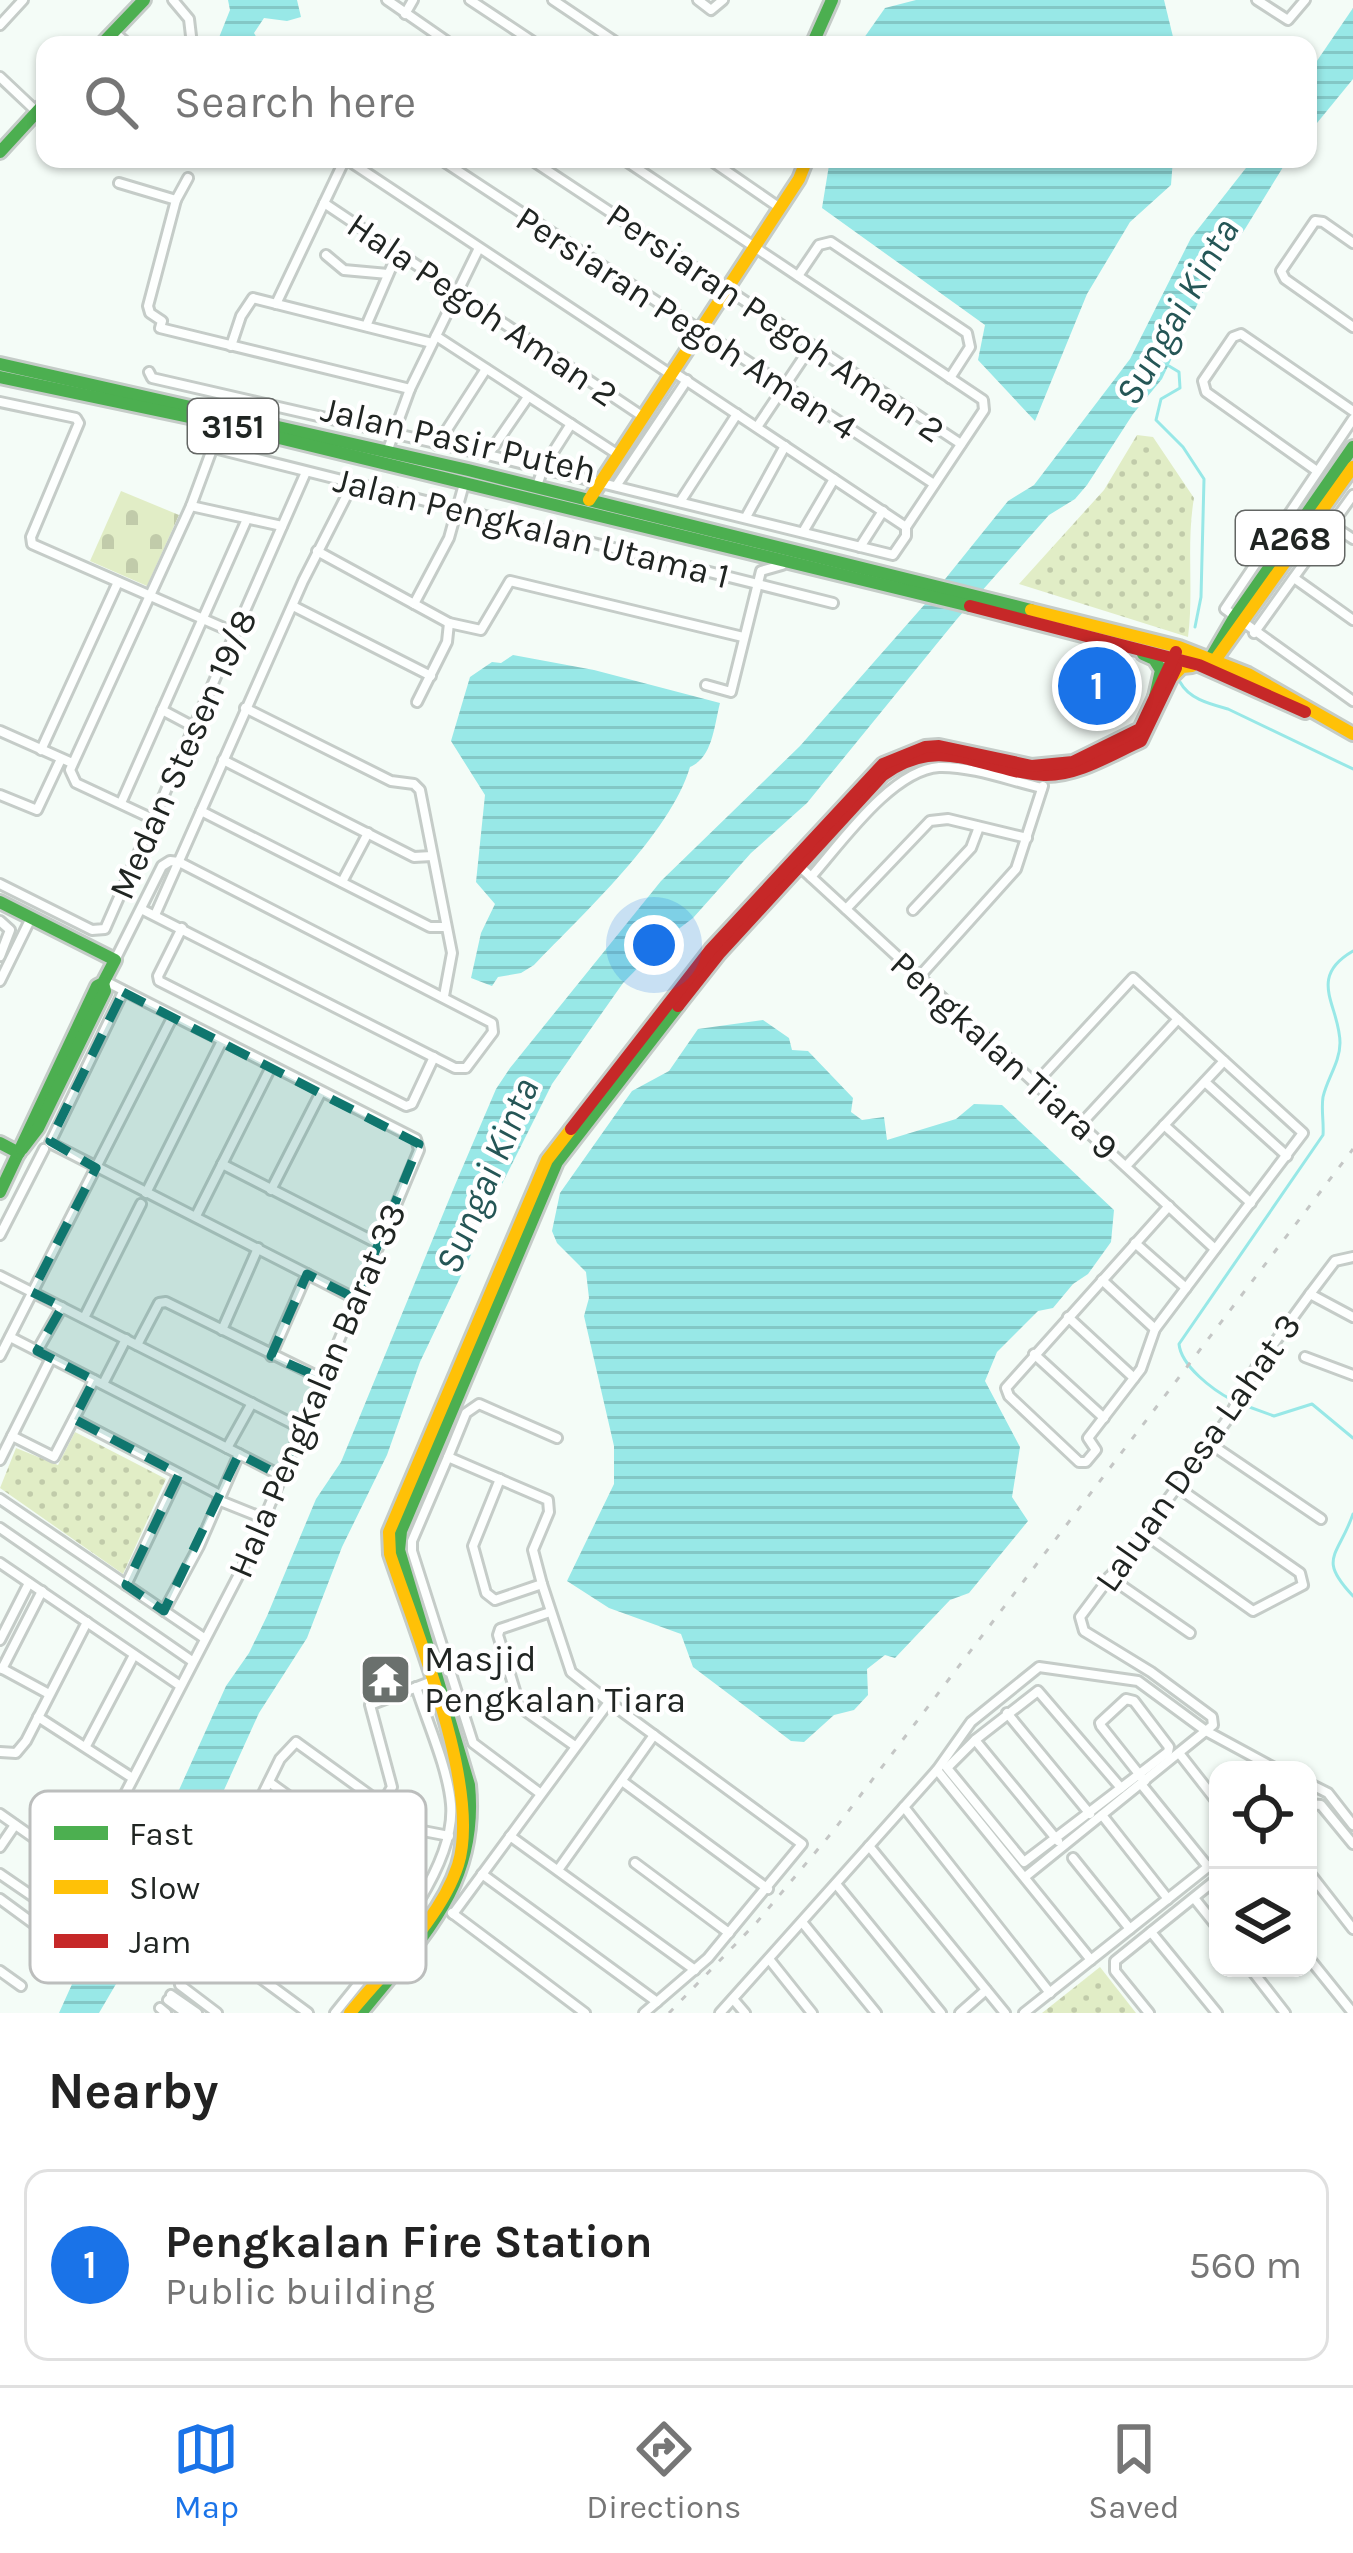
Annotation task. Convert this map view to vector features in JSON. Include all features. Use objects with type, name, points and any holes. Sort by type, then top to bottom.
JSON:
[{"type":"main road","points":[[110,36],[145,0]]},
{"type":"main road","points":[[816,36],[832,0]]},
{"type":"main road","points":[[0,156],[36,112]]},
{"type":"main road","points":[[538,493],[576,504],[589,500],[804,168]]},
{"type":"main road","name":"Jalan Pasir Puteh","points":[[0,364],[430,462],[644,524],[814,568],[900,584]]},
{"type":"main road","name":"Jalan Pasir Puteh","points":[[0,377],[464,481],[538,493]]},
{"type":"main road","name":"A268","points":[[1195,658],[1242,627],[1351,458]]},
{"type":"main road","points":[[430,462],[464,481]]},
{"type":"main road","points":[[589,500],[596,508],[644,524]]},
{"type":"main road","name":"Jalan Pasir Puteh","points":[[589,500],[900,584]]},
{"type":"main road","name":"3151","points":[[900,584],[1248,674],[1353,734]]},
{"type":"main road","name":"3151","points":[[1004,608],[1080,633],[1123,638]]},
{"type":"main road","points":[[1242,627],[1231,645],[1231,656],[1248,674]]},
{"type":"main road","name":"A268","points":[[1195,658],[1242,627]]},
{"type":"main road","points":[[426,1918],[465,1867],[472,1844],[473,1805],[425,1633],[390,1553],[389,1532],[548,1160],[711,949],[802,868],[883,764],[939,746],[1044,776],[1074,771],[1141,741],[1161,674],[1152,657],[1123,638]]},
{"type":"main road","points":[[1155,705],[1195,658]]},
{"type":"main road","points":[[1155,705],[1173,676],[1195,658]]},
{"type":"main road","points":[[1173,676],[1195,658]]},
{"type":"main road","name":"3151","points":[[1195,658],[1339,726]]},
{"type":"main road","points":[[0,902],[115,960],[97,986],[0,1192]]},
{"type":"main road","points":[[0,1143],[19,1152]]},
{"type":"main road","points":[[425,1633],[423,1685],[459,1778],[465,1820],[458,1864],[439,1904]]},
{"type":"main road","points":[[350,2013],[372,1983]]},
{"type":"main road","points":[[361,2013],[378,1983]]},
{"type":"street","points":[[0,25],[23,0]]},
{"type":"street","points":[[173,0],[189,19],[191,36]]},
{"type":"street","points":[[387,0],[438,36]]},
{"type":"street","points":[[405,14],[413,0]]},
{"type":"street","points":[[470,0],[524,36]]},
{"type":"street","points":[[553,0],[607,36]]},
{"type":"street","points":[[698,0],[711,10],[723,0]]},
{"type":"street","points":[[1257,0],[1284,19],[1293,18],[1305,0]]},
{"type":"street","points":[[114,32],[119,36]]},
{"type":"street","points":[[0,77],[36,103]]},
{"type":"street","points":[[277,304],[341,168]]},
{"type":"street","points":[[359,168],[906,526]]},
{"type":"street","name":"Persiaran Pegoh Aman 4","points":[[454,168],[934,484]]},
{"type":"street","name":"Persiaran Pegoh Aman 2","points":[[543,168],[961,444]]},
{"type":"street","points":[[148,372],[152,378],[746,517],[888,556],[906,536],[906,526],[984,410],[983,400],[635,168]]},
{"type":"street","points":[[722,168],[780,208]]},
{"type":"street","points":[[188,178],[176,200],[148,307],[162,320],[160,328],[410,388]]},
{"type":"street","points":[[119,183],[176,200]]},
{"type":"street","name":"Hala Pegoh Aman 2","points":[[324,202],[642,416]]},
{"type":"street","points":[[1353,243],[1315,221],[1282,268],[1285,279],[1353,327]]},
{"type":"street","points":[[798,277],[825,242],[870,268],[970,338],[970,347],[950,378]]},
{"type":"street","points":[[387,454],[410,388],[479,247]]},
{"type":"street","points":[[366,326],[398,252]]},
{"type":"street","points":[[326,255],[344,270],[388,274]]},
{"type":"street","points":[[232,346],[236,328],[254,298],[434,339],[616,454]]},
{"type":"street","points":[[1317,470],[1206,392],[1203,381],[1233,338],[1241,334],[1353,415],[1226,611],[1242,627],[1353,701]]},
{"type":"street","points":[[757,427],[812,345]]},
{"type":"street","points":[[437,445],[486,369]]},
{"type":"street","points":[[616,486],[687,380]]},
{"type":"street","points":[[488,455],[528,396]]},
{"type":"street","points":[[0,402],[79,421],[30,540],[235,633]]},
{"type":"street","points":[[680,502],[737,414]]},
{"type":"street","points":[[153,819],[76,783],[70,770],[152,595],[222,424]]},
{"type":"street","points":[[538,493],[543,468],[571,424]]},
{"type":"street","points":[[746,517],[785,446]]},
{"type":"street","name":"Jalan Pengkalan Utama 1","points":[[214,448],[456,509],[759,576]]},
{"type":"street","name":"Medan Stesen 19/8","points":[[0,884],[92,930],[105,929],[306,472]]},
{"type":"street","points":[[803,532],[834,478]]},
{"type":"street","points":[[415,604],[449,538],[464,481]]},
{"type":"street","points":[[155,915],[245,708],[352,483]]},
{"type":"street","points":[[1242,627],[1294,578],[1353,495]]},
{"type":"street","points":[[191,506],[283,526]]},
{"type":"street","points":[[860,547],[883,511]]},
{"type":"street","points":[[121,803],[247,519]]},
{"type":"street","points":[[1332,525],[1353,539]]},
{"type":"street","points":[[689,535],[748,555],[759,576],[833,603]]},
{"type":"street","points":[[317,551],[449,623],[482,629],[510,581],[743,637]]},
{"type":"street","points":[[706,686],[731,692],[759,576],[775,565],[814,568]]},
{"type":"street","points":[[1294,578],[1353,620]]},
{"type":"street","points":[[41,750],[118,581]]},
{"type":"street","points":[[293,606],[431,676]]},
{"type":"street","points":[[417,702],[447,642],[449,623]]},
{"type":"street","points":[[245,708],[391,781],[414,784],[420,790],[452,953],[444,996]]},
{"type":"street","points":[[162,710],[194,727]]},
{"type":"street","points":[[0,730],[72,764]]},
{"type":"street","points":[[0,795],[37,810],[61,758]]},
{"type":"street","points":[[223,760],[414,856],[432,856]]},
{"type":"street","points":[[802,868],[914,773],[950,768],[1044,776],[1016,869],[919,977]]},
{"type":"street","points":[[201,811],[430,927],[446,927]]},
{"type":"street","points":[[846,909],[930,821],[947,819],[1027,838]]},
{"type":"street","points":[[913,910],[971,848],[979,827]]},
{"type":"street","points":[[342,882],[368,833]]},
{"type":"street","points":[[115,960],[162,866],[170,860],[444,996],[491,1023],[493,1032],[466,1069],[455,1068],[141,909]]},
{"type":"street","name":"Pengkalan Tiara 9","points":[[802,868],[1215,1249]]},
{"type":"street","points":[[0,981],[30,920]]},
{"type":"street","points":[[0,921],[10,930],[0,956]]},
{"type":"street","points":[[182,928],[159,981],[406,1106],[412,1104],[434,1056]]},
{"type":"street","points":[[1035,1084],[1133,978],[1303,1133],[1155,1329],[1134,1378],[1088,1438],[1096,1450],[1086,1462],[1079,1462],[1009,1396],[1008,1384],[1169,1206]]},
{"type":"street","points":[[104,982],[320,1092],[271,1190]]},
{"type":"street","points":[[0,1235],[123,992]]},
{"type":"street","points":[[0,1356],[173,1016]]},
{"type":"street","points":[[1080,1125],[1178,1019]]},
{"type":"street","points":[[146,1193],[222,1042]]},
{"type":"street","points":[[1126,1166],[1224,1061]]},
{"type":"street","points":[[196,1216],[271,1066]]},
{"type":"street","points":[[1205,1082],[1287,1156]]},
{"type":"street","name":"Hala Pengkalan Barat 33","points":[[124,1791],[248,1557],[419,1150],[416,1139],[320,1092]]},
{"type":"street","points":[[1164,1125],[1251,1203]]},
{"type":"street","points":[[47,1145],[356,1299]]},
{"type":"street","points":[[222,1164],[379,1244]]},
{"type":"street","points":[[84,1318],[141,1204]]},
{"type":"street","points":[[1135,1243],[1186,1288]]},
{"type":"street","points":[[222,1330],[258,1248]]},
{"type":"street","name":"Laluan Desa Lahat 3","points":[[1206,1731],[1213,1725],[1212,1717],[1084,1631],[1079,1623],[1227,1420],[1310,1294],[1335,1261],[1353,1256]]},
{"type":"street","points":[[272,1356],[307,1274]]},
{"type":"street","points":[[0,1276],[301,1428]]},
{"type":"street","points":[[1102,1280],[1155,1329]]},
{"type":"street","points":[[1310,1294],[1353,1317]]},
{"type":"street","points":[[137,1345],[160,1302],[322,1379]]},
{"type":"street","points":[[38,1351],[62,1307]]},
{"type":"street","points":[[1068,1317],[1134,1378]]},
{"type":"street","points":[[10,1336],[280,1475]]},
{"type":"street","points":[[12,1436],[54,1457],[126,1340]]},
{"type":"street","points":[[1034,1354],[1104,1418]]},
{"type":"street","points":[[1305,1357],[1353,1375]]},
{"type":"street","points":[[0,1460],[51,1358]]},
{"type":"street","points":[[227,1448],[252,1403]]},
{"type":"street","points":[[541,1794],[473,1743],[425,1633],[412,1546],[468,1411],[479,1404],[557,1438]]},
{"type":"street","points":[[74,1419],[263,1518]]},
{"type":"street","points":[[1209,1444],[1322,1519]]},
{"type":"street","points":[[164,1611],[239,1454]]},
{"type":"street","points":[[446,1460],[548,1500],[533,1550],[571,1672],[800,1840],[798,1852],[729,1933],[695,1970],[644,2013]]},
{"type":"street","points":[[126,1585],[179,1474]]},
{"type":"street","points":[[500,1479],[473,1546],[486,1593],[495,1600],[542,1584]]},
{"type":"street","points":[[1142,1533],[1252,1611],[1299,1589],[1304,1579],[1177,1487]]},
{"type":"street","points":[[0,1498],[204,1638]]},
{"type":"street","points":[[0,1528],[193,1661]]},
{"type":"street","points":[[0,1563],[179,1685]]},
{"type":"street","points":[[1109,1577],[1190,1633]]},
{"type":"street","points":[[0,1640],[29,1583]]},
{"type":"street","points":[[41,1591],[1,1668],[49,1694]]},
{"type":"street","points":[[550,1612],[500,1629],[498,1635],[520,1707],[575,1746]]},
{"type":"street","points":[[0,1753],[10,1755],[21,1748],[87,1622]]},
{"type":"street","points":[[86,1746],[134,1654]]},
{"type":"street","points":[[721,2013],[937,1770],[971,1722],[1040,1667],[1138,1681],[1206,1731],[1261,1761]]},
{"type":"street","points":[[390,1791],[370,1713],[372,1702],[423,1685],[450,1797],[439,1904]]},
{"type":"street","points":[[1121,1788],[1042,1693],[1032,1692],[947,1768],[1027,1862],[1102,1815],[1206,1731]]},
{"type":"street","points":[[1024,2013],[1208,1867],[1141,1780],[1100,1724],[1126,1699],[1134,1701],[1169,1747],[1141,1780],[1121,1788],[1025,1877]]},
{"type":"street","points":[[439,1904],[482,1874],[609,1702]]},
{"type":"street","points":[[1006,1713],[1090,1814]]},
{"type":"street","points":[[38,1717],[131,1777]]},
{"type":"street","points":[[558,1870],[654,1736]]},
{"type":"street","points":[[975,1740],[1060,1843]]},
{"type":"street","points":[[265,1791],[280,1759],[296,1742],[364,1791]]},
{"type":"street","points":[[1179,1753],[1209,1791]]},
{"type":"street","points":[[937,1770],[1091,1960]]},
{"type":"street","points":[[622,1781],[768,1889]]},
{"type":"street","points":[[269,1782],[281,1791]]},
{"type":"street","points":[[1317,1788],[1328,1793],[1353,1825]]},
{"type":"street","points":[[1317,1805],[1353,1844]]},
{"type":"street","points":[[904,1807],[1050,1993]]},
{"type":"street","points":[[0,1814],[30,1835]]},
{"type":"street","points":[[1102,1815],[1168,1899]]},
{"type":"street","points":[[0,1847],[16,1825]]},
{"type":"street","points":[[426,1831],[449,1835]]},
{"type":"street","points":[[510,1836],[695,1970]]},
{"type":"street","points":[[869,1846],[1005,2013]]},
{"type":"street","points":[[1073,1858],[1130,1929]]},
{"type":"street","points":[[635,1863],[729,1933]]},
{"type":"street","points":[[0,1874],[30,1895]]},
{"type":"street","points":[[482,1874],[657,2002]]},
{"type":"street","points":[[1317,1883],[1353,1929]]},
{"type":"street","points":[[836,1884],[941,2013]]},
{"type":"street","points":[[1149,2013],[1115,1971],[1114,1961],[1209,1886]]},
{"type":"street","points":[[426,1895],[585,2013]]},
{"type":"street","points":[[1194,1898],[1209,1917]]},
{"type":"street","points":[[0,1899],[30,1921]]},
{"type":"street","points":[[802,1922],[876,2013]]},
{"type":"street","points":[[1151,1932],[1217,2013]]},
{"type":"street","points":[[769,1958],[812,2013]]},
{"type":"street","points":[[1317,1968],[1353,2013]]},
{"type":"street","points":[[0,1971],[21,1986]]},
{"type":"street","points":[[1257,1977],[1285,2013]]},
{"type":"street","points":[[180,1983],[217,2013]]},
{"type":"street","points":[[267,1983],[308,2013]]},
{"type":"street","points":[[335,2013],[357,1983]]},
{"type":"street","points":[[960,2013],[986,1990]]},
{"type":"street","points":[[186,2013],[169,1997],[196,2013]]},
{"type":"street","points":[[734,1999],[745,2013]]},
{"type":"highlighted area","points":[[123,992],[419,1144],[356,1299],[307,1274],[271,1356],[323,1379],[280,1475],[239,1454],[164,1611],[126,1585],[179,1474],[74,1419],[94,1380],[37,1351],[62,1307],[32,1292],[96,1168],[50,1141]]},
{"type":"green space","points":[[1137,435],[1153,437],[1194,498],[1188,637],[1019,584],[1104,490]]},
{"type":"green space","points":[[121,491],[179,515],[147,586],[90,561]]},
{"type":"green space","points":[[75,1432],[166,1479],[123,1574],[0,1488],[16,1448],[58,1465]]},
{"type":"green space","points":[[1100,1967],[1136,2013],[1042,2013]]},
{"type":"water","points":[[228,0],[297,0],[301,17],[287,21],[264,18],[256,36],[220,36],[230,10]]},
{"type":"water","points":[[916,0],[1164,0],[1173,36],[865,36],[885,8]]},
{"type":"water","points":[[1353,8],[1353,79],[1317,123],[1317,61]]},
{"type":"water","points":[[829,168],[1172,168],[1171,185],[1130,222],[1087,294],[1035,421],[978,360],[985,325],[822,208]]},
{"type":"water","name":"Sungai Kinta","points":[[1246,168],[1282,168],[1209,280],[1162,379],[1087,485],[1049,515],[957,619],[807,803],[623,983],[552,1084],[494,1200],[483,1210],[477,1242],[420,1362],[387,1455],[342,1547],[307,1638],[259,1713],[224,1791],[179,1791],[226,1686],[267,1616],[316,1499],[341,1462],[496,1089],[661,881],[800,746],[1008,501],[1034,485],[1130,359],[1191,238]]},
{"type":"water","points":[[513,655],[594,670],[720,703],[704,756],[690,767],[680,793],[645,846],[534,965],[498,977],[492,986],[471,978],[481,933],[495,904],[476,882],[485,795],[451,741],[470,677]]},
{"type":"water","points":[[763,1020],[789,1038],[792,1050],[808,1051],[853,1098],[851,1112],[862,1120],[884,1117],[887,1140],[956,1119],[974,1104],[1002,1105],[1114,1210],[1111,1242],[1088,1274],[1053,1308],[1038,1311],[997,1352],[985,1381],[1020,1447],[1012,1497],[1028,1521],[969,1593],[950,1600],[895,1658],[885,1655],[867,1669],[868,1695],[854,1710],[834,1715],[804,1742],[791,1741],[693,1667],[681,1634],[609,1608],[567,1581],[614,1484],[614,1446],[584,1316],[589,1298],[586,1272],[557,1243],[552,1231],[560,1193],[632,1091],[669,1071],[698,1029]]},
{"type":"water","name":"Sungai Kinta","points":[[73,1983],[117,1983],[99,2013],[59,2013]]},
{"type":"waterway","points":[[1169,366],[1179,372],[1180,388],[1161,399],[1156,420],[1183,447],[1204,479],[1201,597],[1195,627]]},
{"type":"waterway","points":[[1180,682],[1201,700],[1353,769]]},
{"type":"waterway","points":[[1232,1400],[1192,1369],[1179,1344],[1323,1135],[1323,1097],[1340,1043],[1328,982],[1339,961],[1353,951]]},
{"type":"waterway","points":[[1241,1404],[1274,1416],[1312,1404],[1353,1438]]},
{"type":"waterway","points":[[1353,1514],[1333,1565],[1353,1596]]},
{"type":"railway","points":[[669,2013],[757,1922],[834,1830],[1353,1149]]},
{"type":"traffic: fast","points":[[110,36],[144,0]]},
{"type":"traffic: fast","points":[[816,36],[832,0]]},
{"type":"traffic: fast","points":[[0,152],[36,113]]},
{"type":"traffic: fast","points":[[0,364],[468,470],[1031,610]]},
{"type":"traffic: fast","points":[[0,377],[222,424],[970,606]]},
{"type":"traffic: fast","points":[[1209,661],[1353,447]]},
{"type":"traffic: fast","points":[[1143,654],[1161,670],[1155,697]]},
{"type":"traffic: fast","points":[[0,902],[115,960],[97,986],[0,1192]]},
{"type":"traffic: fast","points":[[22,1149],[38,1128],[105,991],[103,983]]},
{"type":"traffic: fast","points":[[426,1932],[455,1882],[465,1853],[469,1785],[399,1550],[401,1531],[557,1162],[678,1006]]},
{"type":"traffic: fast","points":[[0,1143],[19,1153]]},
{"type":"traffic: fast","points":[[361,2013],[385,1983]]},
{"type":"traffic: slow","points":[[589,500],[803,168]]},
{"type":"traffic: slow","points":[[1213,663],[1353,467]]},
{"type":"traffic: slow","points":[[1031,610],[1179,647],[1248,674],[1353,734]]},
{"type":"traffic: slow","points":[[1173,676],[1182,667],[1192,666]]},
{"type":"traffic: slow","points":[[426,1923],[458,1865],[463,1833],[461,1795],[442,1709],[390,1554],[389,1532],[547,1160],[571,1129]]},
{"type":"traffic: slow","points":[[350,2013],[376,1983]]},
{"type":"traffic: jam","points":[[970,606],[1199,665],[1305,712]]},
{"type":"traffic: jam","points":[[571,1129],[711,949],[883,764],[939,746],[1032,766],[1073,762],[1140,729],[1176,652]]},
{"type":"traffic: jam","points":[[678,1006],[719,954],[883,775],[925,756],[944,755],[1044,775],[1082,768],[1141,741],[1176,668]]},
{"type":"place","name":"Pengkalan Fire Station","points":[[1097,686]]},
{"type":"place","name":"Masjid Pengkalan Tiara","points":[[385,1679]]}]
